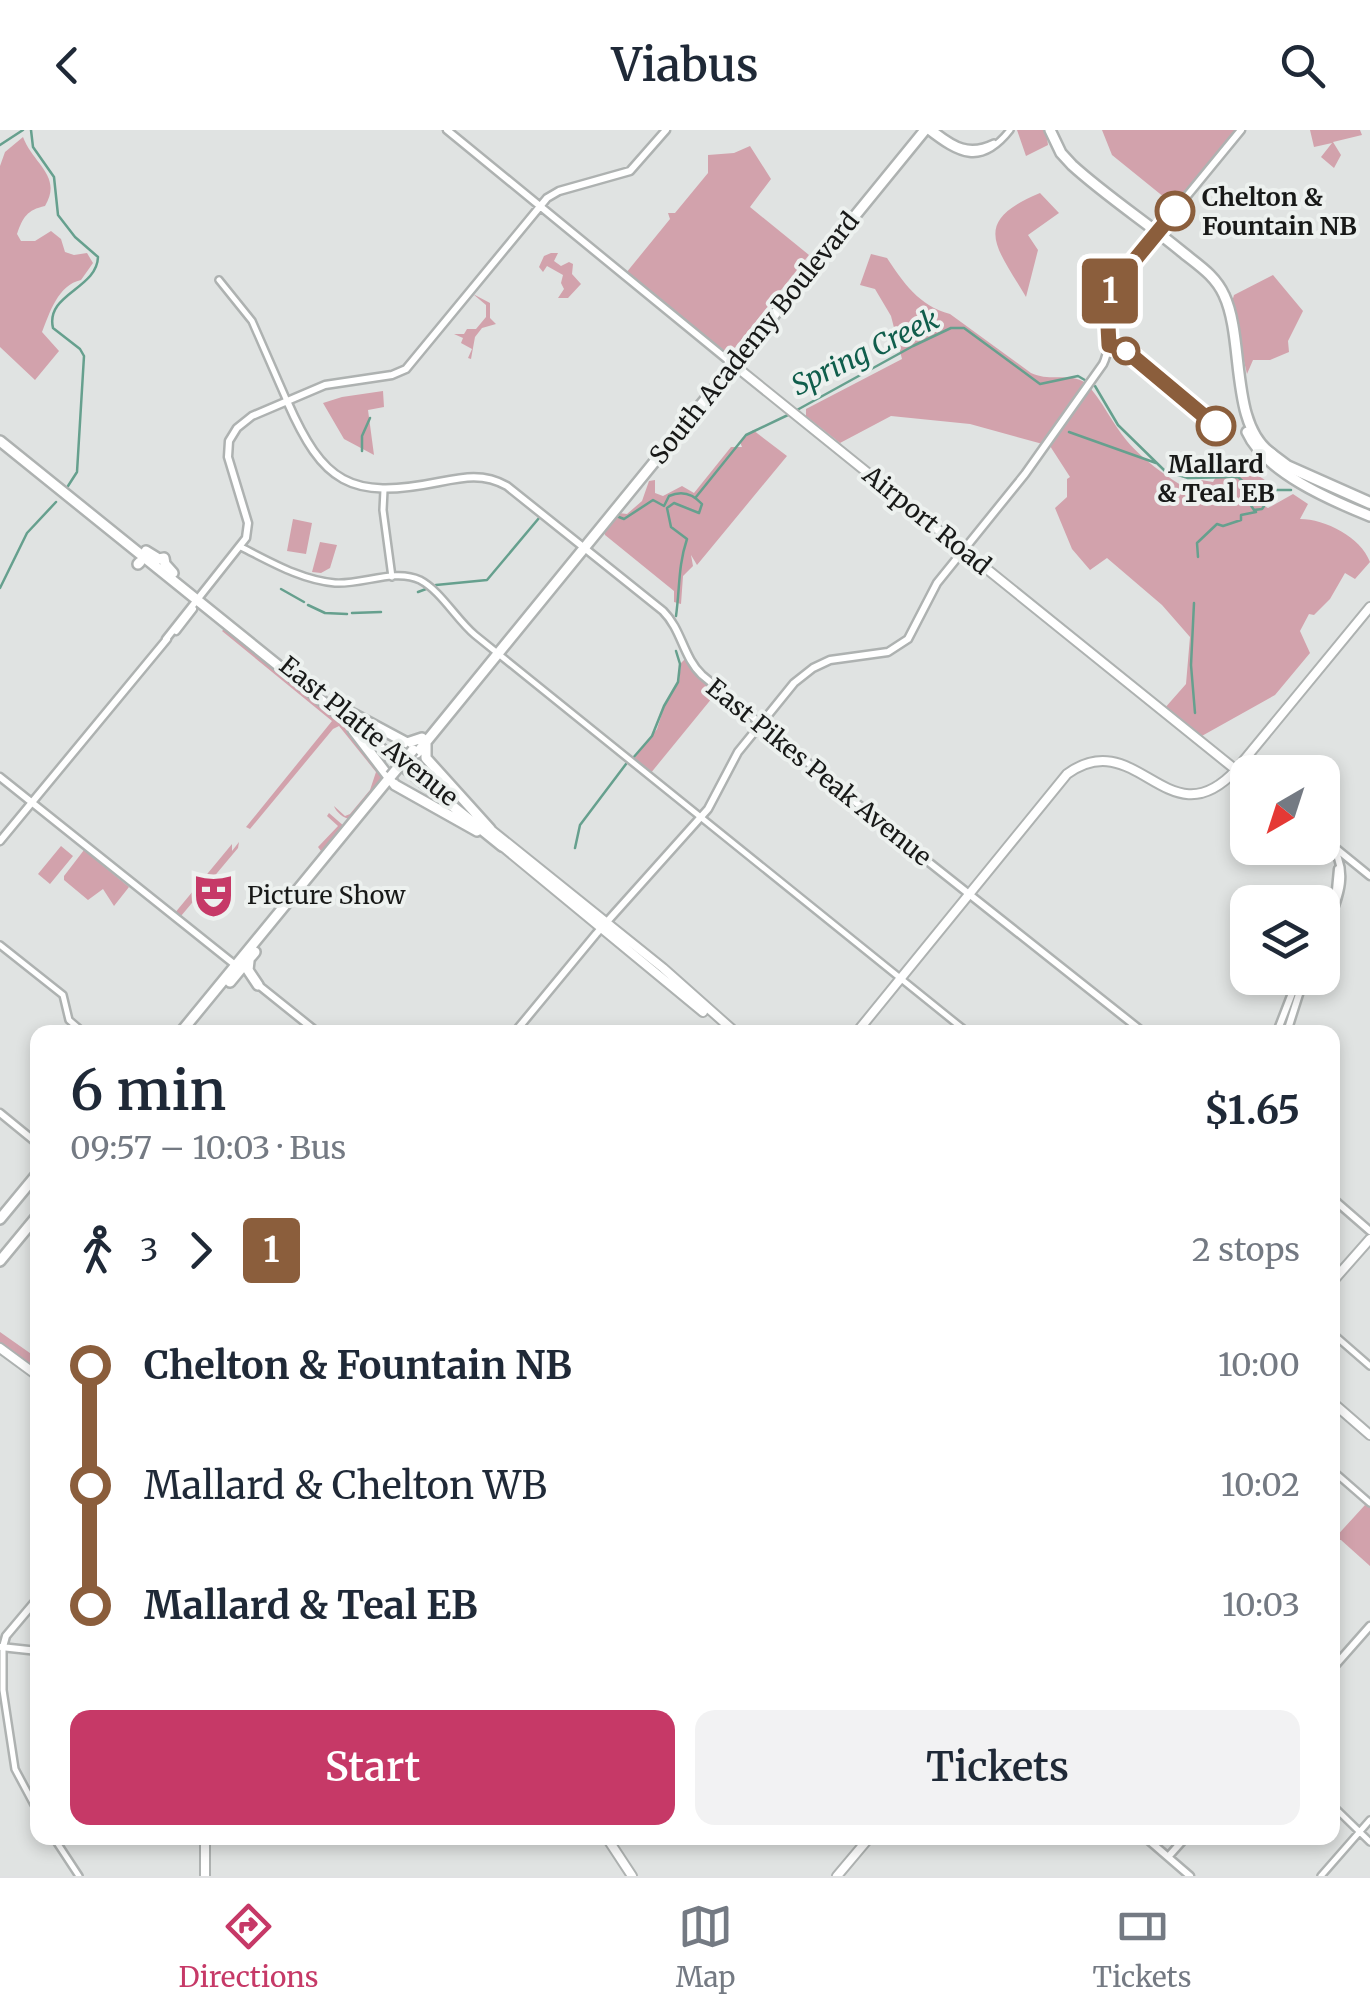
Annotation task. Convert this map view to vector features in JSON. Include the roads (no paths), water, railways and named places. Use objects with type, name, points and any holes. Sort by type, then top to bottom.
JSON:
[{"type":"highway","name":"South Academy Boulevard","points":[[731,362],[925,130]]},
{"type":"highway","name":"South Academy Boulevard","points":[[381,792],[925,130]]},
{"type":"highway","points":[[1052,130],[1086,175],[1210,274],[1226,299],[1247,414],[1267,451],[1287,466],[1365,505]]},
{"type":"highway","points":[[1194,262],[1216,287],[1228,314],[1241,408],[1249,436],[1266,459],[1291,474],[1365,505]]},
{"type":"highway","name":"East Platte Avenue","points":[[0,438],[200,598]]},
{"type":"highway","name":"East Platte Avenue","points":[[71,494],[160,569],[490,829]]},
{"type":"highway","points":[[128,543],[140,556],[139,563],[146,561],[160,569]]},
{"type":"highway","points":[[146,551],[159,559],[166,556],[165,564],[173,573]]},
{"type":"highway","points":[[337,708],[404,790],[502,846]]},
{"type":"highway","points":[[337,708],[418,748],[490,829]]},
{"type":"highway","name":"East Platte Avenue","points":[[337,708],[502,846]]},
{"type":"highway","points":[[354,730],[354,748]]},
{"type":"highway","points":[[189,1025],[226,978],[252,956],[390,777]]},
{"type":"highway","points":[[190,1025],[381,792],[404,790]]},
{"type":"highway","points":[[252,956],[247,968],[258,984]]},
{"type":"highway","points":[[226,957],[226,978]]},
{"type":"highway","points":[[0,1219],[30,1183]]},
{"type":"highway","points":[[0,1261],[30,1225]]},
{"type":"main road","name":"Airport Road","points":[[445,130],[1230,765]]},
{"type":"main road","points":[[0,841],[241,547],[248,527],[229,463],[230,441],[237,428],[247,419],[331,383],[392,375],[406,369],[540,207],[559,192],[630,171],[666,130]]},
{"type":"main road","points":[[524,1025],[669,849],[700,818],[732,761],[790,686],[813,668],[852,654],[888,652],[913,632],[932,591],[1026,474],[1108,355],[1110,290],[1241,130]]},
{"type":"main road","name":"East Pikes Peak Avenue","points":[[288,401],[304,440],[324,465],[348,481],[384,490],[468,476],[492,479],[518,494],[663,611],[676,628],[696,670],[1134,1025]]},
{"type":"main road","points":[[1248,755],[1370,607]]},
{"type":"main road","points":[[863,1025],[1060,780],[1080,766],[1098,761],[1117,762],[1137,770],[1160,788],[1188,794],[1213,789],[1230,775]]},
{"type":"main road","points":[[0,777],[308,1025]]},
{"type":"main road","name":"East Platte Avenue","points":[[490,829],[724,1025]]},
{"type":"main road","name":"East Platte Avenue","points":[[502,846],[606,925]]},
{"type":"main road","points":[[1340,858],[1369,876]]},
{"type":"main road","points":[[1340,858],[1346,865]]},
{"type":"main road","points":[[1340,887],[1346,865]]},
{"type":"main road","points":[[1338,885],[1346,865]]},
{"type":"main road","points":[[1343,878],[1354,870],[1369,876]]},
{"type":"main road","points":[[1280,1025],[1296,995]]},
{"type":"main road","points":[[1289,1025],[1298,995]]},
{"type":"main road","points":[[0,1113],[30,1137]]},
{"type":"main road","points":[[1340,1205],[1370,1231]]},
{"type":"main road","points":[[1340,1273],[1370,1239]]},
{"type":"main road","points":[[0,1348],[30,1370]]},
{"type":"main road","points":[[1340,1409],[1370,1435]]},
{"type":"main road","points":[[30,1608],[6,1636],[2,1647],[30,1650]]},
{"type":"main road","points":[[1340,1661],[1368,1632]]},
{"type":"main road","points":[[205,1876],[206,1845]]},
{"type":"main road","points":[[612,1845],[632,1876]]},
{"type":"main road","points":[[837,1876],[863,1845]]},
{"type":"main road","points":[[1154,1845],[1190,1876]]},
{"type":"main road","points":[[1168,1857],[1179,1845]]},
{"type":"street","points":[[925,130],[952,149],[971,154],[991,149],[1008,130]]},
{"type":"street","name":"East Pikes Peak Avenue","points":[[218,280],[257,330],[288,401]]},
{"type":"street","points":[[384,490],[392,577]]},
{"type":"street","points":[[241,547],[320,581],[355,583],[407,576],[423,582],[495,652],[958,1025]]},
{"type":"street","points":[[0,945],[63,995],[69,1020],[74,1025]]},
{"type":"street","points":[[1340,1340],[1370,1366]]},
{"type":"street","points":[[1340,1477],[1370,1503]]},
{"type":"street","points":[[2,1647],[2,1685],[14,1769],[30,1798]]},
{"type":"street","points":[[1340,1813],[1370,1842]]},
{"type":"street","points":[[1321,1876],[1370,1820]]},
{"type":"street","points":[[59,1845],[79,1876]]},
{"type":"waterway","points":[[0,145],[23,130]]},
{"type":"waterway","points":[[31,130],[33,147],[54,177],[58,215],[98,257],[89,277],[63,299],[53,316],[53,328],[84,356],[77,472],[68,486]]},
{"type":"waterway","name":"Spring Creek","points":[[797,410],[913,346],[951,328],[964,328],[1040,384],[1078,376],[1095,386],[1118,425],[1165,471],[1188,478],[1238,477],[1248,486],[1248,501],[1254,510],[1262,509],[1275,490],[1291,490]]},
{"type":"waterway","name":"Spring Creek","points":[[696,497],[746,435],[790,414]]},
{"type":"waterway","points":[[362,451],[362,436],[370,418]]},
{"type":"waterway","points":[[1069,432],[1156,463]]},
{"type":"waterway","points":[[0,448],[11,455]]},
{"type":"waterway","points":[[614,515],[624,519],[653,500],[664,506],[669,496],[678,493],[691,495],[702,504],[699,513],[674,503],[667,508],[671,527],[687,539],[676,616]]},
{"type":"waterway","points":[[0,588],[27,533],[56,502]]},
{"type":"waterway","points":[[1198,557],[1197,543],[1217,524],[1223,526],[1241,520],[1241,515],[1256,512]]},
{"type":"waterway","points":[[436,585],[487,580],[539,518]]},
{"type":"waterway","points":[[281,589],[304,602]]},
{"type":"waterway","points":[[418,592],[426,589]]},
{"type":"waterway","points":[[1194,603],[1191,665],[1195,713]]},
{"type":"waterway","points":[[308,605],[325,613],[347,614]]},
{"type":"waterway","points":[[352,613],[381,612]]},
{"type":"waterway","points":[[633,758],[652,736],[678,682],[680,664],[676,651]]},
{"type":"waterway","points":[[575,848],[580,825],[626,764]]},
{"type":"place","name":"Chelton & Fountain NB","points":[[1175,211]]},
{"type":"place","name":"Mallard & Teal EB","points":[[1216,426]]},
{"type":"place","name":"Picture Show","points":[[214,895]]}]
